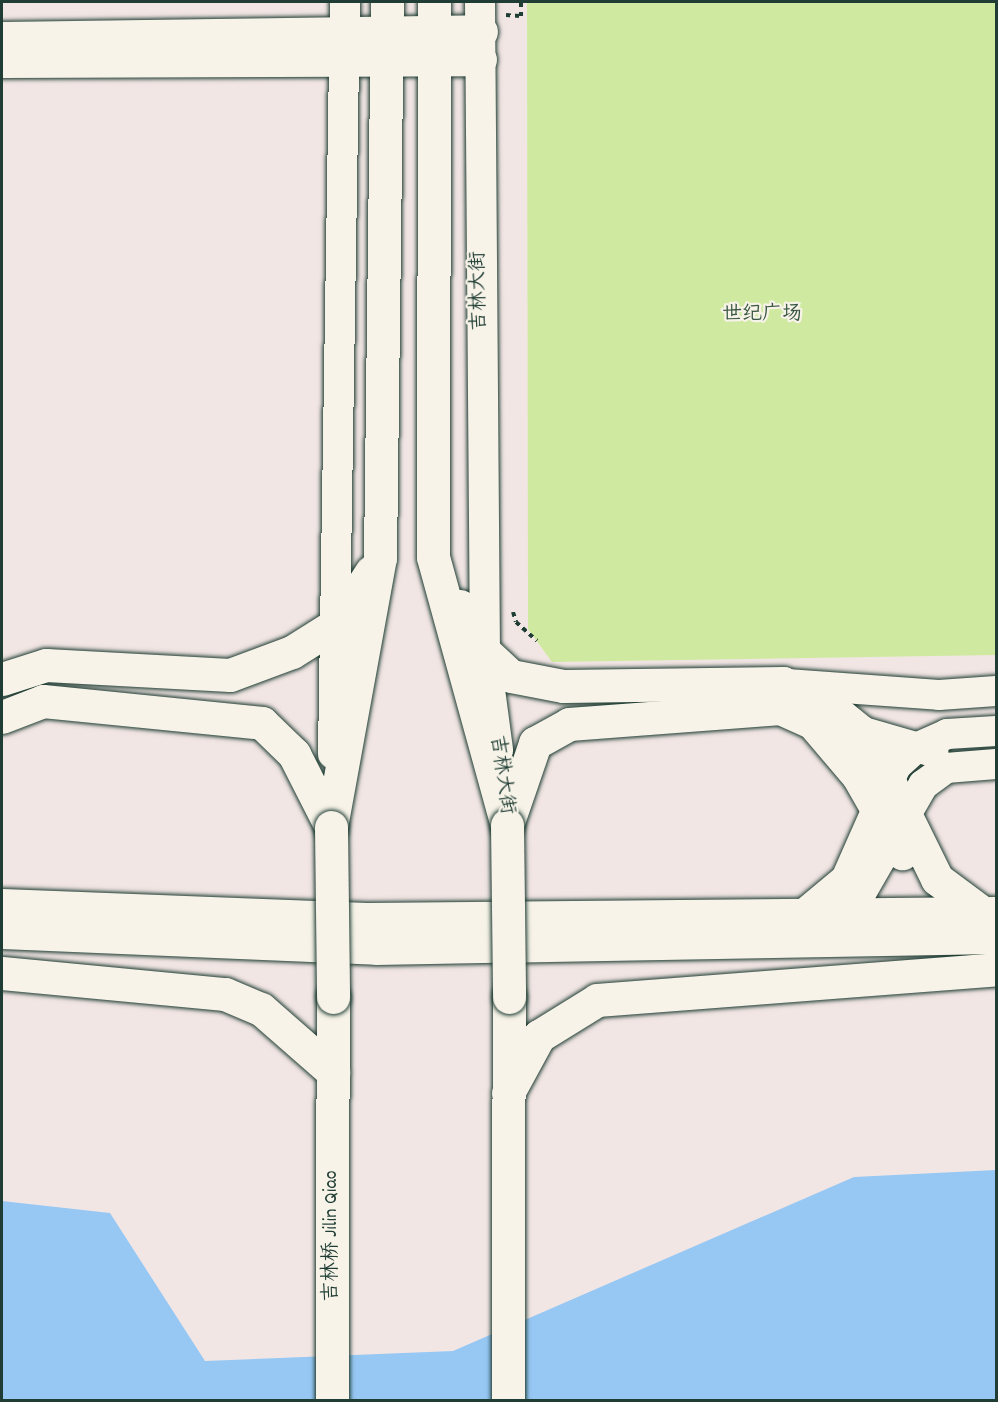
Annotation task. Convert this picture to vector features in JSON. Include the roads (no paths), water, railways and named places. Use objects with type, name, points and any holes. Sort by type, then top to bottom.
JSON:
[{"type":"main road","points":[[331,827],[380,558],[387,30]]},
{"type":"main road","name":"吉林大街","points":[[434,30],[433,557],[507,825]]},
{"type":"main road","points":[[2,38],[480,30]]},
{"type":"main road","points":[[2,61],[345,31]]},
{"type":"main road","points":[[433,557],[484,652],[511,676],[563,686],[781,696],[828,705],[860,731],[929,896],[951,913],[990,925]]},
{"type":"main road","points":[[2,679],[46,665],[230,675],[292,652],[338,623],[380,558]]},
{"type":"main road","points":[[507,1401],[509,997],[507,825],[535,743],[569,724],[781,696],[813,723],[858,776],[892,811],[937,879],[990,925]]},
{"type":"main road","points":[[2,717],[43,701],[262,723],[294,754],[331,827]]},
{"type":"main road","name":"吉林桥 Jilin Qiao","points":[[331,827],[332,1401]]},
{"type":"main road","points":[[2,883],[8,921],[376,948],[951,913]]},
{"type":"main road","points":[[812,923],[990,925]]},
{"type":"main road","points":[[508,1094],[539,1036],[597,1000],[996,969]]},
{"type":"main road","points":[[2,973],[225,994],[261,1009],[333,1072]]},
{"type":"street","name":"吉林大街","points":[[480,30],[484,652],[507,825]]},
{"type":"street","points":[[331,827],[338,623],[345,31]]},
{"type":"street","points":[[781,696],[996,691]]},
{"type":"street","points":[[781,696],[860,731],[916,748],[995,764]]},
{"type":"street","points":[[828,705],[947,734],[996,731]]},
{"type":"street","points":[[812,923],[857,900],[892,811],[896,766],[916,748],[947,734]]},
{"type":"street","points":[[892,811],[946,768],[995,764]]},
{"type":"water","points":[[996,1170],[996,1400],[2,1400],[2,1201],[110,1213],[205,1361],[453,1351],[854,1177]]},
{"type":"park label","name":"世纪广场","points":[[762,315]]}]
